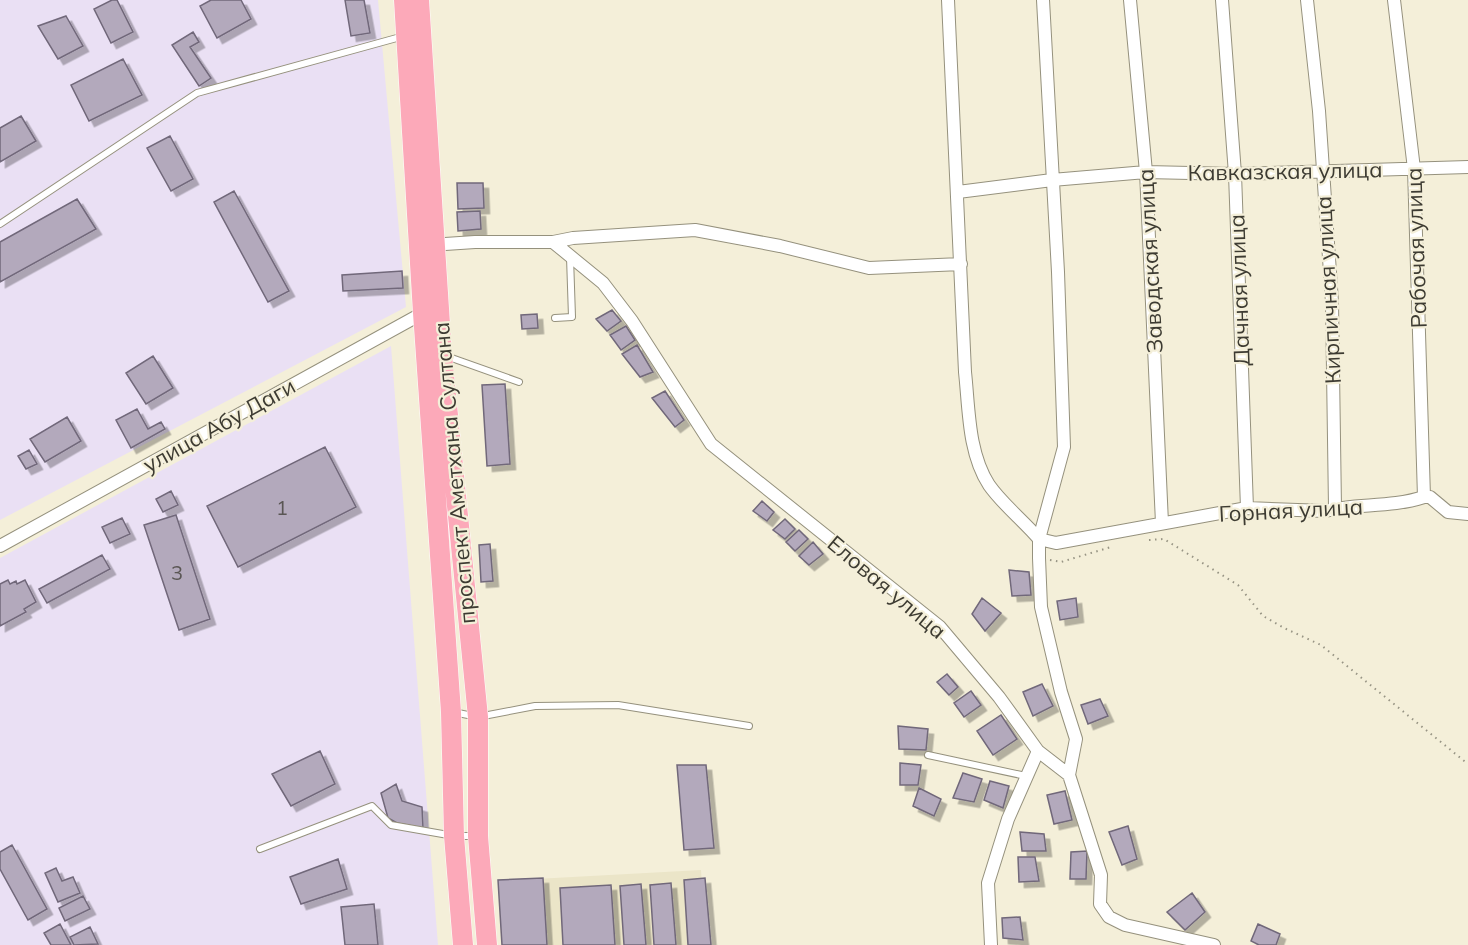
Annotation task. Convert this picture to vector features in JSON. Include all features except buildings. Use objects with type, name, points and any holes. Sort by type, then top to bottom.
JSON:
[{"type":"main road","points":[[404,0],[414,38]]},
{"type":"main road","points":[[419,0],[414,38],[434,351],[452,712],[454,836],[463,945]]},
{"type":"main road","name":"проспект Аметхана Султана","points":[[434,351],[478,717],[478,836],[487,945]]},
{"type":"street","points":[[948,0],[965,372],[977,459],[988,484],[1039,539]]},
{"type":"street","points":[[1043,0],[1058,272],[1064,447],[1039,539],[1039,558],[1041,607],[1061,692],[1076,739],[1069,775],[1101,875],[1100,904],[1109,917],[1125,926],[1214,945]]},
{"type":"street","name":"Заводская улица","points":[[1130,0],[1146,172],[1162,523]]},
{"type":"street","name":"Дачная улица","points":[[1222,0],[1234,174],[1247,508]]},
{"type":"street","name":"Кирпичная улица","points":[[1307,0],[1319,111],[1332,302],[1335,508]]},
{"type":"street","name":"Рабочая улица","points":[[1394,0],[1414,169],[1424,497]]},
{"type":"street","name":"Кавказская улица","points":[[958,192],[1052,180],[1146,172],[1234,174],[1468,167]]},
{"type":"street","points":[[427,245],[475,242],[553,242],[573,238],[695,230],[780,246],[869,268],[961,264]]},
{"type":"street","name":"Еловая улица","points":[[553,242],[603,284],[632,321],[711,444],[940,627],[999,697],[1038,751],[1069,775]]},
{"type":"street","name":"улица Абу Даги","points":[[0,546],[432,315]]},
{"type":"street","points":[[1424,497],[1430,497],[1448,512],[1468,514]]},
{"type":"street","name":"Горная улица","points":[[1039,539],[1056,543],[1247,508],[1324,511],[1335,508],[1387,505],[1424,497]]},
{"type":"street","points":[[991,945],[988,884],[1008,819],[1038,751]]},
{"type":"lane","points":[[0,224],[197,93],[414,38]]},
{"type":"lane","points":[[555,318],[572,317],[570,256]]},
{"type":"lane","points":[[434,351],[519,382]]},
{"type":"lane","points":[[452,712],[478,717],[534,706],[618,705],[749,726]]},
{"type":"lane","points":[[928,755],[1027,776]]},
{"type":"lane","points":[[260,849],[372,806],[391,825],[454,836],[478,836]]},
{"type":"path","points":[[1143,540],[1164,538],[1238,585],[1263,616],[1321,645],[1468,764]]},
{"type":"path","points":[[1039,558],[1061,562],[1113,546]]},
{"type":"shaded area","points":[[0,0],[378,0],[406,307],[0,520]]},
{"type":"shaded area","points":[[391,346],[438,945],[0,945],[0,558]]},
{"type":"shaded area","points":[[701,870],[706,945],[501,945],[499,881]]}]
